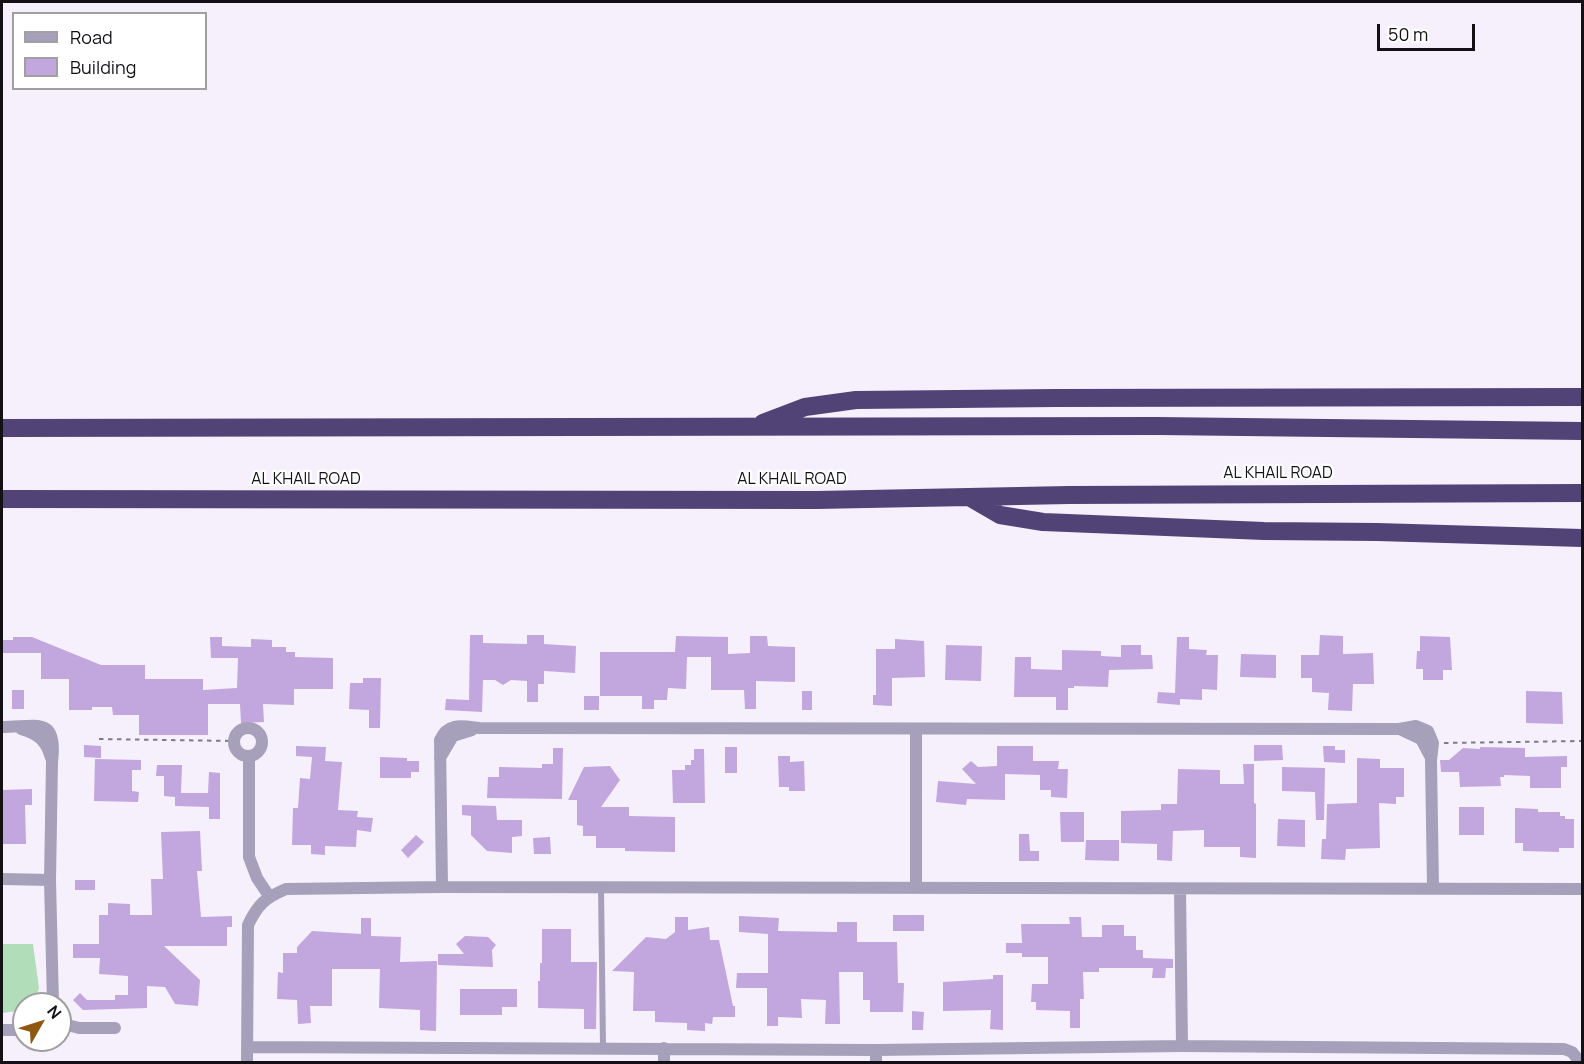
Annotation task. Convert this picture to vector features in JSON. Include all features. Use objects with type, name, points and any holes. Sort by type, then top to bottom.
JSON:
[{"type":"highway","points":[[758,426],[805,407],[856,400],[1582,397]]},
{"type":"highway","points":[[2,428],[1180,426],[1582,431]]},
{"type":"highway","name":"AL KHAIL ROAD","points":[[2,499],[646,500],[1187,494],[1582,493]]},
{"type":"highway","points":[[969,497],[1000,515],[1043,522],[1264,531],[1582,538]]},
{"type":"street","points":[[2,727],[37,725],[49,731],[54,743],[50,880],[53,992]]},
{"type":"street","points":[[442,887],[440,740],[448,728],[455,726],[479,728],[916,729],[1399,729],[1416,726],[1428,731],[1433,743],[1431,760],[1433,887]]},
{"type":"street","points":[[246,728],[256,730],[261,738],[261,747],[249,756],[237,750],[234,741],[238,732],[246,728]]},
{"type":"street","points":[[916,729],[916,888]]},
{"type":"street","points":[[1399,729],[1421,739],[1428,749],[1431,760]]},
{"type":"street","points":[[249,756],[249,857],[257,878],[269,896]]},
{"type":"street","points":[[2,879],[50,880]]},
{"type":"street","points":[[247,1062],[248,925],[256,909],[269,896],[286,889],[1433,887],[1582,889]]},
{"type":"street","points":[[1180,889],[1182,1046]]},
{"type":"street","points":[[72,1026],[115,1028]]},
{"type":"street","points":[[248,1047],[664,1048],[876,1056],[1182,1046],[1564,1048],[1580,1060]]},
{"type":"street","points":[[664,1048],[664,1062]]},
{"type":"lane","points":[[601,887],[603,1048]]},
{"type":"path","points":[[99,739],[234,741]]},
{"type":"path","points":[[1433,743],[1582,741]]},
{"type":"green space","points":[[2,944],[33,944],[39,988],[38,992],[12,992],[12,1012],[2,1013]]},
{"type":"building","points":[[470,635],[483,635],[483,643],[527,644],[527,635],[544,635],[544,644],[576,646],[575,673],[544,671],[544,684],[538,684],[538,702],[527,702],[527,681],[511,680],[503,685],[495,680],[483,680],[482,712],[445,710],[446,699],[469,700]]},
{"type":"building","points":[[1320,635],[1343,636],[1343,654],[1373,653],[1374,684],[1353,684],[1352,711],[1328,710],[1329,693],[1312,692],[1312,678],[1301,678],[1301,655],[1319,655]]},
{"type":"building","points":[[676,636],[728,637],[728,654],[750,653],[750,636],[767,636],[768,646],[795,647],[795,682],[756,681],[756,709],[745,709],[744,690],[711,690],[711,657],[687,657],[686,689],[668,688],[667,700],[654,700],[654,709],[642,709],[642,696],[600,696],[600,652],[675,652]]},
{"type":"building","points":[[1420,636],[1450,637],[1452,670],[1443,670],[1443,680],[1423,680],[1423,669],[1416,669],[1417,651],[1420,651]]},
{"type":"building","points":[[13,637],[32,637],[101,665],[145,665],[145,679],[203,679],[203,690],[237,688],[238,658],[211,658],[210,637],[222,637],[222,646],[251,647],[251,639],[272,640],[272,647],[286,647],[286,652],[295,652],[295,657],[333,658],[333,689],[294,689],[294,705],[263,704],[264,722],[241,723],[240,704],[208,704],[208,735],[139,735],[139,715],[113,715],[112,707],[69,710],[69,679],[41,679],[41,653],[2,653],[2,640],[13,640]]},
{"type":"building","points":[[1177,637],[1189,637],[1189,649],[1207,650],[1206,655],[1218,655],[1217,690],[1202,689],[1202,700],[1180,699],[1180,705],[1157,703],[1158,692],[1175,693]]},
{"type":"building","points":[[895,639],[924,641],[925,677],[892,678],[892,706],[873,705],[873,695],[876,695],[876,649],[895,649]]},
{"type":"building","points":[[946,645],[982,646],[981,681],[945,680]]},
{"type":"building","points":[[1121,645],[1141,645],[1141,655],[1152,655],[1153,669],[1109,670],[1108,687],[1074,686],[1074,688],[1068,688],[1068,710],[1056,710],[1056,697],[1014,697],[1015,657],[1031,657],[1031,669],[1062,670],[1062,650],[1101,651],[1101,656],[1121,657]]},
{"type":"building","points":[[1241,654],[1276,655],[1276,678],[1240,677]]},
{"type":"building","points":[[363,678],[381,678],[380,728],[369,728],[369,710],[349,709],[350,683],[363,683]]},
{"type":"building","points":[[12,690],[24,690],[24,709],[12,709]]},
{"type":"building","points":[[802,691],[812,691],[812,710],[802,710]]},
{"type":"building","points":[[1526,691],[1562,692],[1563,724],[1526,723]]},
{"type":"building","points":[[584,696],[599,696],[599,710],[584,710]]},
{"type":"building","points":[[84,745],[101,746],[101,758],[84,757]]},
{"type":"building","points":[[1254,745],[1282,745],[1283,760],[1254,761]]},
{"type":"building","points":[[296,746],[326,747],[325,761],[342,762],[338,810],[358,811],[357,817],[373,818],[371,832],[357,830],[356,847],[325,846],[325,855],[311,854],[311,845],[292,845],[293,808],[298,808],[300,778],[310,779],[312,757],[296,756]]},
{"type":"building","points":[[997,746],[1033,746],[1033,761],[1059,761],[1058,769],[1068,769],[1067,798],[1051,797],[1051,790],[1040,790],[1040,775],[1005,774],[1005,800],[967,799],[966,805],[936,802],[938,781],[976,784],[962,769],[971,761],[978,767],[997,766]]},
{"type":"building","points":[[1323,746],[1335,746],[1335,750],[1345,750],[1345,763],[1324,762]]},
{"type":"building","points":[[725,747],[737,747],[737,773],[725,773]]},
{"type":"building","points":[[1480,747],[1525,748],[1525,757],[1567,756],[1567,767],[1561,767],[1561,788],[1530,788],[1530,776],[1504,775],[1500,777],[1501,786],[1460,787],[1459,772],[1441,772],[1440,760],[1449,760],[1463,748],[1480,749]]},
{"type":"building","points":[[553,748],[563,748],[562,799],[487,798],[488,777],[499,777],[499,767],[542,768],[542,764],[553,764]]},
{"type":"building","points":[[694,749],[704,749],[705,803],[673,803],[672,770],[685,770],[685,765],[691,765],[691,760],[694,760]]},
{"type":"building","points":[[778,756],[790,756],[790,762],[804,761],[805,791],[789,791],[789,787],[779,787]]},
{"type":"building","points":[[380,757],[419,761],[419,772],[411,772],[411,778],[380,778]]},
{"type":"building","points":[[1357,758],[1380,759],[1380,768],[1404,768],[1404,797],[1396,797],[1396,804],[1379,803],[1380,848],[1346,849],[1345,860],[1321,859],[1322,839],[1326,839],[1327,804],[1357,803]]},
{"type":"building","points":[[95,759],[141,760],[141,770],[132,770],[132,791],[139,792],[138,802],[94,801]]},
{"type":"building","points":[[1243,764],[1254,764],[1256,858],[1240,857],[1240,847],[1204,847],[1204,830],[1173,831],[1172,861],[1157,860],[1157,844],[1121,843],[1121,811],[1161,810],[1161,804],[1177,804],[1178,769],[1220,770],[1220,784],[1244,784]]},
{"type":"building","points":[[157,765],[182,765],[181,793],[208,793],[209,772],[220,773],[220,819],[209,819],[209,807],[175,806],[175,797],[164,796],[164,776],[156,776]]},
{"type":"building","points":[[610,766],[620,780],[601,807],[629,807],[629,816],[675,817],[675,852],[596,848],[596,836],[583,836],[583,826],[577,825],[577,800],[568,800],[584,767]]},
{"type":"building","points":[[1282,767],[1325,768],[1324,820],[1316,820],[1315,792],[1282,791]]},
{"type":"building","points":[[32,789],[32,805],[25,805],[26,844],[2,844],[2,790]]},
{"type":"building","points":[[462,805],[496,806],[497,820],[522,820],[522,836],[512,837],[512,853],[487,851],[471,835],[471,816],[462,815]]},
{"type":"building","points":[[1459,807],[1484,807],[1484,835],[1459,835]]},
{"type":"building","points":[[1515,808],[1538,809],[1538,812],[1560,812],[1560,816],[1565,816],[1565,819],[1574,819],[1574,848],[1559,848],[1559,852],[1523,851],[1523,843],[1515,843]]},
{"type":"building","points":[[1060,812],[1084,812],[1084,842],[1061,842]]},
{"type":"building","points":[[1278,819],[1305,820],[1305,847],[1277,846]]},
{"type":"building","points":[[200,831],[202,871],[197,871],[201,917],[232,916],[232,927],[227,927],[227,946],[164,946],[200,980],[198,1006],[175,1004],[165,987],[147,986],[147,1008],[83,1010],[73,1000],[80,993],[87,1000],[115,1000],[115,995],[128,995],[128,976],[99,974],[100,958],[73,958],[73,944],[99,944],[99,915],[108,915],[108,903],[130,904],[130,915],[152,915],[151,879],[163,879],[161,832]]},
{"type":"building","points":[[1019,834],[1029,834],[1030,851],[1039,851],[1039,861],[1019,861]]},
{"type":"building","points":[[416,835],[424,842],[408,858],[401,850]]},
{"type":"building","points":[[550,837],[551,854],[534,854],[533,838]]},
{"type":"building","points":[[1086,840],[1119,840],[1119,861],[1085,860]]},
{"type":"building","points":[[75,880],[95,880],[95,890],[75,890]]},
{"type":"building","points":[[893,915],[924,915],[924,931],[893,931]]},
{"type":"building","points":[[739,916],[779,918],[778,931],[837,932],[837,922],[857,922],[857,942],[897,942],[898,983],[904,983],[903,1012],[870,1012],[870,1000],[863,1000],[863,972],[839,972],[840,1024],[825,1024],[826,1000],[801,999],[802,1018],[778,1017],[778,1026],[767,1026],[767,988],[736,988],[737,973],[768,973],[768,934],[739,932]]},
{"type":"building","points":[[675,917],[688,917],[688,930],[709,927],[710,940],[719,940],[733,1006],[735,1006],[735,1017],[713,1017],[712,1024],[705,1023],[705,1031],[687,1030],[687,1023],[655,1022],[655,1011],[633,1011],[634,972],[612,971],[646,937],[666,939],[675,932]]},
{"type":"building","points":[[1069,917],[1081,917],[1082,937],[1102,937],[1102,925],[1124,925],[1124,936],[1136,936],[1136,950],[1143,950],[1143,958],[1173,959],[1173,968],[1166,968],[1165,978],[1152,978],[1153,968],[1099,968],[1099,972],[1083,972],[1084,999],[1080,999],[1080,1028],[1070,1028],[1070,1011],[1036,1010],[1036,1002],[1031,1002],[1032,984],[1048,984],[1048,957],[1022,957],[1022,953],[1006,953],[1006,943],[1022,943],[1021,924],[1070,924]]},
{"type":"building","points":[[361,918],[371,918],[371,936],[401,937],[400,962],[437,961],[436,1031],[420,1030],[420,1010],[379,1008],[380,969],[332,969],[332,1006],[310,1006],[311,1023],[298,1024],[297,1000],[277,999],[278,972],[283,973],[283,953],[297,953],[297,947],[312,931],[361,934]]},
{"type":"building","points":[[542,929],[571,929],[571,962],[597,962],[596,1029],[584,1029],[584,1009],[538,1008]]},
{"type":"building","points":[[465,936],[488,937],[496,945],[492,950],[493,967],[438,965],[438,954],[464,954],[456,944]]},
{"type":"building","points":[[993,975],[1003,975],[1003,1030],[990,1029],[991,1010],[943,1011],[943,982],[993,979]]},
{"type":"building","points":[[460,989],[517,989],[517,1007],[502,1007],[502,1015],[460,1015]]},
{"type":"building","points":[[912,1011],[924,1012],[923,1030],[912,1030]]}]
